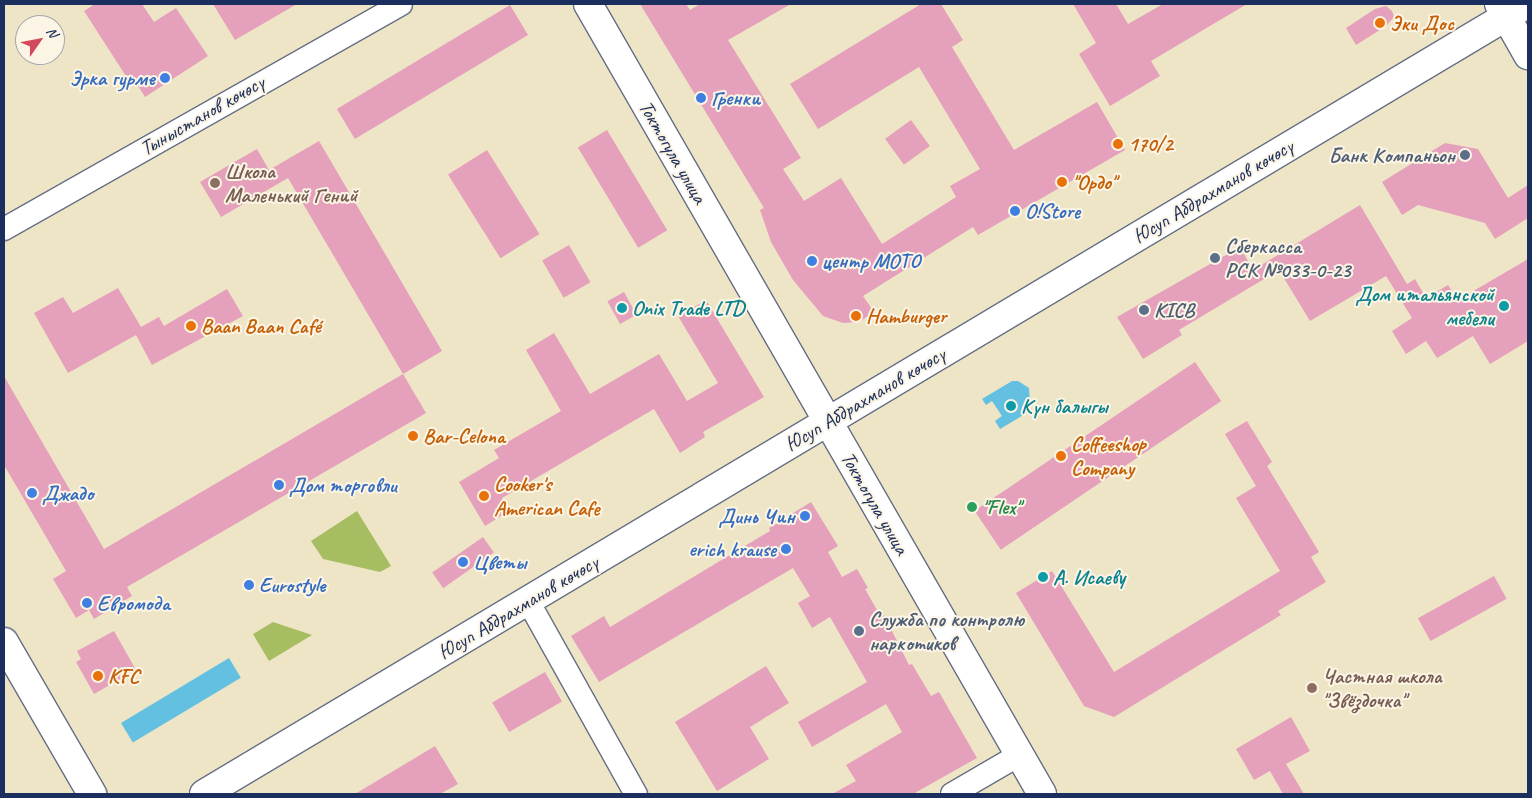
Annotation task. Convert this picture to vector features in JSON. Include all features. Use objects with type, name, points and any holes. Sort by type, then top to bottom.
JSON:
[{"type":"main road","name":"Токтогула улица","points":[[588,4],[1042,794]]},
{"type":"main road","name":"Юсуп Абдрахманов көчөсү","points":[[204,794],[827,422],[1511,8]]},
{"type":"main road","points":[[1511,8],[1528,55]]},
{"type":"main road","points":[[4,642],[92,794]]},
{"type":"street","name":"Тыныстанов көчөсү","points":[[4,229],[401,4]]},
{"type":"street","points":[[528,601],[636,794]]},
{"type":"street","points":[[952,794],[1019,755]]},
{"type":"green space","points":[[357,511],[391,566],[380,572],[323,559],[311,541]]},
{"type":"green space","points":[[273,622],[312,635],[269,661],[253,634]]},
{"type":"water","name":"Күн балыгы","points":[[1012,381],[1018,381],[1029,388],[1030,401],[1023,410],[1025,414],[1000,429],[995,421],[1002,416],[992,401],[986,405],[982,399]]},
{"type":"water","points":[[229,658],[241,678],[133,743],[121,723]]},
{"type":"building","points":[[95,4],[142,4],[154,22],[176,8],[208,56],[145,97],[135,81],[131,84],[84,11]]},
{"type":"building","points":[[213,4],[297,4],[235,40]]},
{"type":"building","points":[[640,4],[686,4],[690,10],[700,4],[791,4],[728,40],[801,158],[783,169],[804,201],[841,178],[882,244],[956,197],[950,186],[980,169],[919,67],[818,129],[790,84],[921,4],[941,4],[963,40],[952,47],[1014,150],[1097,102],[1125,150],[978,235],[973,227],[863,296],[874,312],[859,322],[843,323],[823,316],[793,280],[771,242],[760,210],[764,208]]},
{"type":"building","points":[[1073,4],[1116,4],[1128,24],[1163,4],[1247,4],[1151,61],[1160,76],[1110,106],[1079,54],[1096,43]]},
{"type":"building","points":[[510,5],[528,35],[355,139],[337,109]]},
{"type":"building","points":[[1386,6],[1392,11],[1394,17],[1386,26],[1356,45],[1346,28],[1375,9]]},
{"type":"building","points":[[911,120],[930,146],[904,165],[885,139]]},
{"type":"building","points":[[607,130],[667,230],[638,248],[578,148]]},
{"type":"building","points":[[319,141],[442,351],[403,374],[288,178],[221,217],[200,182],[257,149],[269,170]]},
{"type":"building","points":[[1445,143],[1478,149],[1508,198],[1528,185],[1528,218],[1495,239],[1485,223],[1418,205],[1402,215],[1382,182]]},
{"type":"building","points":[[487,150],[539,234],[500,258],[448,174]]},
{"type":"building","points":[[1360,205],[1407,284],[1415,279],[1426,298],[1448,285],[1458,300],[1528,259],[1528,341],[1490,364],[1473,336],[1437,358],[1426,341],[1406,354],[1392,331],[1412,318],[1386,276],[1310,321],[1279,270],[1179,330],[1182,335],[1143,359],[1117,317],[1240,247],[1253,270]]},
{"type":"building","points":[[569,245],[590,282],[564,298],[542,260]]},
{"type":"building","points":[[118,288],[141,327],[159,317],[164,326],[227,289],[243,316],[152,365],[136,335],[68,373],[34,313],[63,297],[73,313]]},
{"type":"building","name":"Onix Trade LTD","points":[[624,292],[637,315],[620,324],[607,301]]},
{"type":"building","points":[[706,300],[764,397],[703,432],[705,437],[680,453],[654,409],[502,498],[509,511],[485,526],[459,482],[499,458],[494,450],[561,411],[526,350],[554,333],[590,394],[659,354],[687,401],[718,383],[678,316]]},
{"type":"building","points":[[1195,362],[1221,401],[1001,550],[974,511]]},
{"type":"building","points":[[403,374],[426,413],[127,587],[132,596],[94,619],[89,610],[76,618],[53,579],[66,571],[4,465],[4,376],[104,549]]},
{"type":"building","points":[[1247,421],[1272,462],[1267,466],[1319,552],[1311,557],[1326,582],[1278,611],[1281,615],[1114,717],[1084,706],[1016,593],[1052,571],[1114,672],[1280,571],[1236,498],[1256,486],[1225,434]]},
{"type":"building","points":[[811,502],[838,546],[828,552],[842,577],[857,569],[868,588],[865,589],[881,617],[884,615],[909,665],[912,664],[931,696],[939,692],[977,758],[913,794],[832,794],[856,781],[846,765],[902,732],[886,704],[812,747],[798,722],[867,682],[830,617],[812,628],[798,603],[810,596],[793,568],[599,682],[571,636],[604,616],[610,627],[770,531],[769,528]]},
{"type":"building","name":"Цветы","points":[[483,537],[494,553],[443,588],[432,573]]},
{"type":"building","points":[[1494,576],[1507,599],[1431,641],[1418,618]]},
{"type":"building","points":[[114,631],[136,670],[94,694],[76,662],[81,659],[77,651]]},
{"type":"building","points":[[766,666],[789,703],[750,727],[769,759],[717,791],[675,722]]},
{"type":"building","points":[[545,672],[562,701],[509,732],[492,702]]},
{"type":"building","points":[[1291,717],[1310,751],[1286,764],[1304,794],[1283,794],[1270,771],[1254,780],[1236,749]]},
{"type":"building","points":[[435,746],[458,784],[440,794],[355,794]]},
{"type":"place","name":"Эки Дос","points":[[1380,23]]},
{"type":"place","name":"Эрка гурме","points":[[165,78]]},
{"type":"place","name":"Гренки","points":[[701,98]]},
{"type":"place","name":"170/2","points":[[1118,144]]},
{"type":"place","name":"Банк Компаньон","points":[[1465,155]]},
{"type":"place","name":"\"Ордо\"","points":[[1062,182]]},
{"type":"place","name":"Школа Маленький Гений","points":[[215,183]]},
{"type":"place","name":"O!Store","points":[[1015,211]]},
{"type":"place","name":"Сберкасса РСК №033-0-23","points":[[1215,258]]},
{"type":"place","name":"центр МОТО","points":[[812,261]]},
{"type":"place","name":"Дом итальянской мебели","points":[[1504,306]]},
{"type":"place","name":"Onix Trade LTD","points":[[622,308]]},
{"type":"place","name":"KICB","points":[[1144,310]]},
{"type":"place","name":"Hamburger","points":[[856,316]]},
{"type":"place","name":"Baan Baan Café","points":[[191,326]]},
{"type":"place","name":"Күн балыгы","points":[[1011,406]]},
{"type":"place","name":"Bar-Celona","points":[[413,436]]},
{"type":"place","name":"Coffeeshop Company","points":[[1061,456]]},
{"type":"place","name":"Дом торговли","points":[[279,485]]},
{"type":"place","name":"Джадо","points":[[32,493]]},
{"type":"place","name":"Cooker's American Cafe","points":[[484,496]]},
{"type":"place","name":"\"Flex\"","points":[[972,507]]},
{"type":"place","name":"Динь Чин","points":[[805,516]]},
{"type":"place","name":"erich krause","points":[[786,549]]},
{"type":"place","name":"Цветы","points":[[463,562]]},
{"type":"place","name":"А. Исаеву","points":[[1043,577]]},
{"type":"place","name":"Eurostyle","points":[[249,585]]},
{"type":"place","name":"Евромода","points":[[87,603]]},
{"type":"place","name":"Служба по контролю наркотиков","points":[[859,631]]},
{"type":"place","name":"KFC","points":[[98,676]]},
{"type":"place","name":"Частная школа \"Звёздочка\"","points":[[1312,688]]}]
